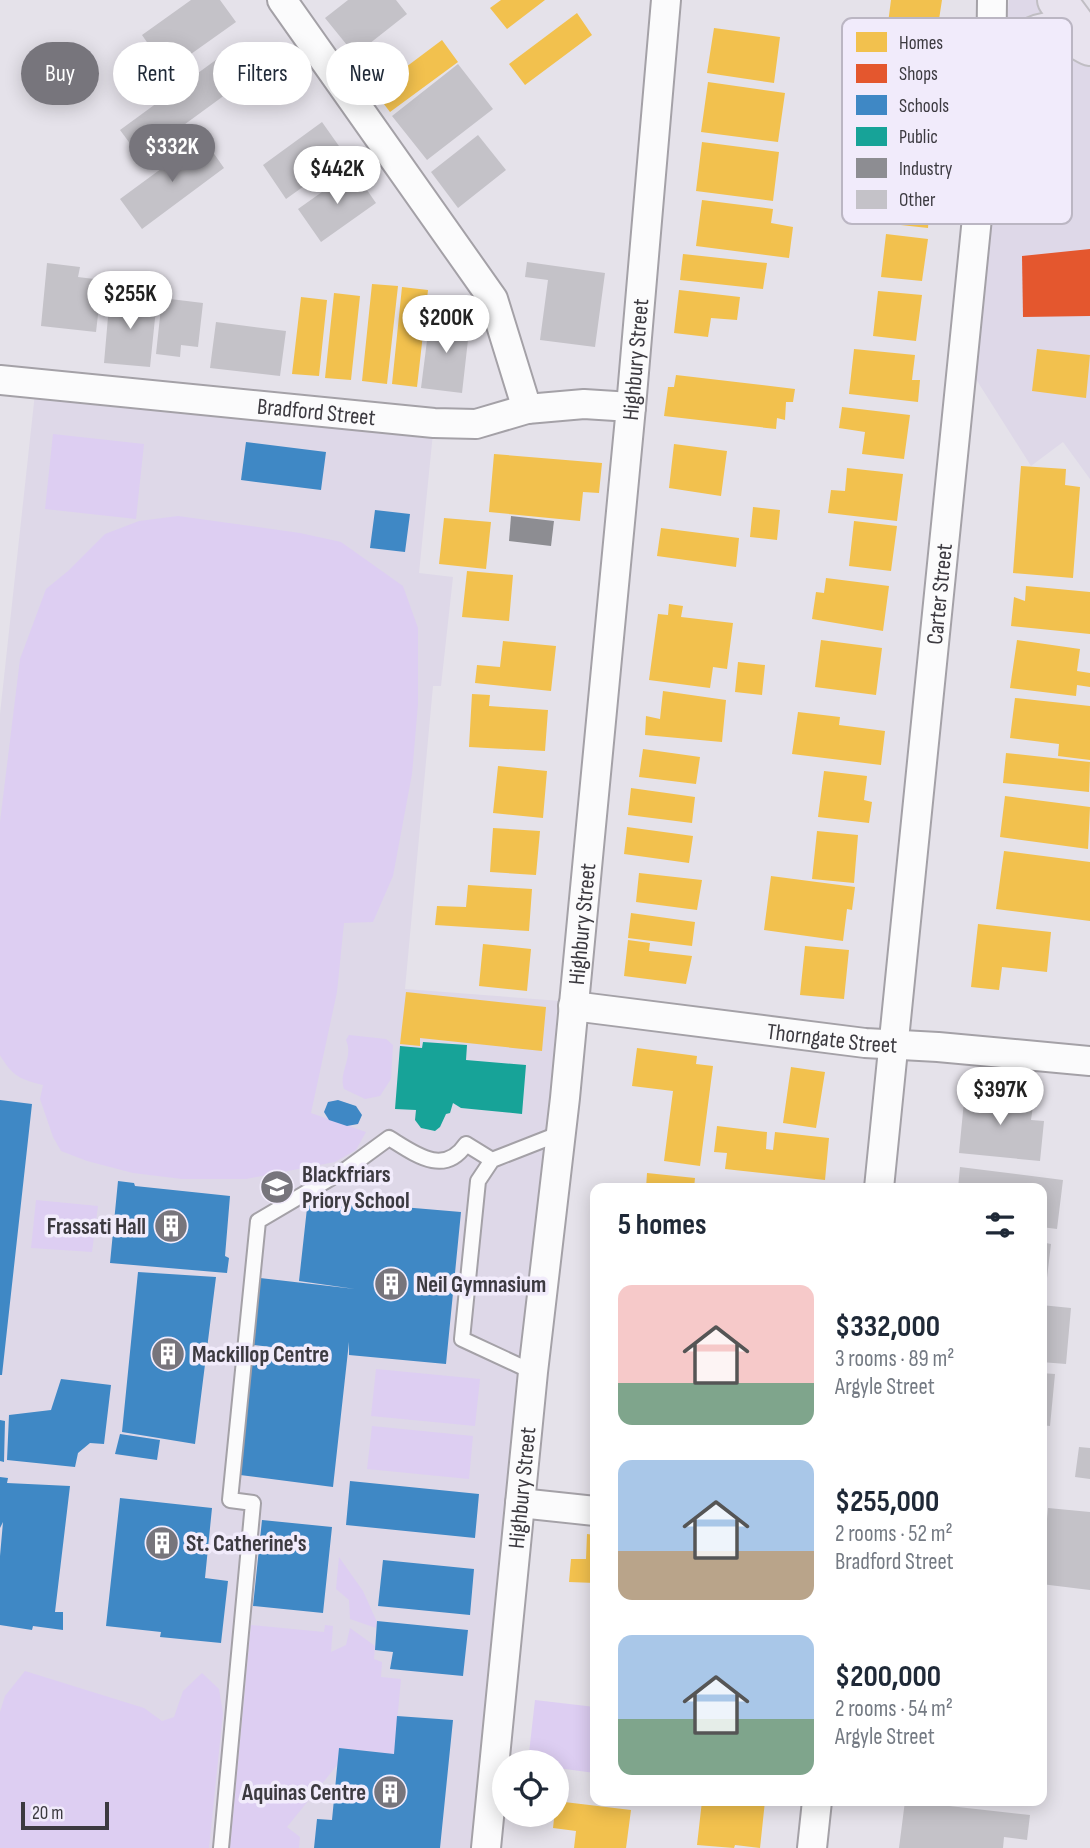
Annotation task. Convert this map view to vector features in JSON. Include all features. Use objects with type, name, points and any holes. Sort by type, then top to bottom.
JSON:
[{"type":"highway","points":[[1057,0],[1070,18]]},
{"type":"highway","points":[[1072,21],[1090,46]]},
{"type":"highway","points":[[1072,37],[1090,46]]},
{"type":"street","points":[[282,0],[493,299],[527,409]]},
{"type":"street","name":"Highbury Street","points":[[486,1848],[533,1372],[561,1133],[631,407],[666,0]]},
{"type":"street","name":"Carter Street","points":[[992,0],[992,18]]},
{"type":"street","name":"Carter Street","points":[[879,1183],[976,224]]},
{"type":"street","name":"Bradford Street","points":[[0,380],[435,423],[476,424],[527,409],[584,404],[631,407]]},
{"type":"street","name":"Thorngate Street","points":[[573,1006],[893,1046],[938,1047],[1090,1061]]},
{"type":"street","points":[[520,1503],[590,1510]]},
{"type":"street","points":[[812,1848],[816,1806]]},
{"type":"lane","points":[[533,1372],[462,1339],[478,1181],[492,1160],[561,1133]]},
{"type":"lane","points":[[221,1848],[253,1503],[230,1500],[258,1221],[348,1168],[390,1138],[433,1161],[445,1161],[458,1156],[466,1144],[492,1160]]},
{"type":"shaded area","points":[[1009,0],[1083,0],[1090,10],[1090,479],[1063,442],[1031,466],[974,376],[988,224],[1072,224],[1072,18],[1007,18]]},
{"type":"shaded area","name":"Blackfriars Priory School","points":[[36,384],[434,423],[419,573],[453,577],[441,686],[433,686],[405,989],[574,1002],[479,1848],[0,1848],[0,714]]},
{"type":"shaded area","points":[[53,434],[144,444],[136,519],[45,509]]},
{"type":"shaded area","points":[[178,516],[300,533],[341,542],[403,586],[418,628],[418,704],[412,774],[393,876],[373,922],[344,923],[337,992],[311,1113],[366,1132],[356,1150],[335,1162],[246,1179],[182,1179],[133,1173],[61,1151],[53,1137],[40,1099],[43,1085],[18,1076],[0,1055],[0,822],[20,659],[46,589],[105,534],[139,521]]},
{"type":"shaded area","points":[[349,1035],[386,1039],[393,1045],[391,1079],[380,1096],[365,1099],[344,1089],[343,1077],[348,1052],[346,1040]]},
{"type":"shaded area","points":[[36,1200],[98,1206],[92,1252],[31,1248]]},
{"type":"shaded area","points":[[376,1369],[480,1379],[475,1426],[371,1416]]},
{"type":"shaded area","points":[[372,1426],[473,1436],[469,1479],[367,1469]]},
{"type":"shaded area","points":[[339,1557],[363,1591],[377,1622],[376,1628],[350,1619],[349,1600],[336,1589]]},
{"type":"shaded area","points":[[251,1625],[324,1632],[325,1625],[333,1626],[331,1652],[346,1645],[350,1628],[375,1646],[374,1659],[382,1662],[381,1677],[401,1679],[394,1754],[339,1748],[338,1764],[287,1827],[300,1837],[299,1848],[230,1848]]},
{"type":"shaded area","points":[[25,1671],[144,1708],[162,1721],[174,1717],[183,1691],[202,1673],[219,1689],[223,1713],[209,1848],[0,1848],[0,1712],[5,1696]]},
{"type":"shaded area","points":[[535,1700],[590,1706],[590,1772],[569,1770],[569,1750],[529,1750]]},
{"type":"building: Homes","points":[[501,0],[545,0],[507,29],[490,8]]},
{"type":"building: Homes","points":[[891,0],[942,0],[939,18],[889,18]]},
{"type":"building: Homes","points":[[577,13],[592,35],[525,85],[509,64]]},
{"type":"building: Homes","points":[[714,28],[780,37],[774,83],[707,73]]},
{"type":"building: Homes","points":[[442,40],[458,62],[409,98],[409,65]]},
{"type":"building: Homes","points":[[708,82],[785,93],[778,142],[701,132]]},
{"type":"building: Homes","points":[[385,105],[400,105],[390,112]]},
{"type":"building: Homes","points":[[702,142],[779,152],[773,201],[696,191]]},
{"type":"building: Homes","points":[[702,200],[773,209],[771,223],[793,227],[789,258],[696,246]]},
{"type":"building: Homes","points":[[892,224],[928,224],[928,228]]},
{"type":"building: Homes","points":[[886,234],[928,239],[922,281],[881,277]]},
{"type":"building: Homes","points":[[683,254],[767,263],[763,289],[680,280]]},
{"type":"building: Homes","points":[[372,284],[398,286],[387,384],[362,381]]},
{"type":"building: Homes","points":[[402,287],[428,290],[417,387],[392,384]]},
{"type":"building: Homes","points":[[679,290],[740,297],[737,320],[711,318],[708,337],[674,333]]},
{"type":"building: Homes","points":[[878,291],[922,295],[916,341],[873,336]]},
{"type":"building: Homes","points":[[334,293],[360,296],[351,380],[325,378]]},
{"type":"building: Homes","points":[[301,297],[327,300],[319,376],[292,374]]},
{"type":"building: Homes","points":[[854,349],[915,355],[912,380],[920,380],[918,402],[849,394]]},
{"type":"building: Homes","points":[[1037,349],[1090,355],[1086,398],[1032,391]]},
{"type":"building: Homes","points":[[676,375],[795,389],[793,402],[786,402],[785,420],[777,418],[776,429],[664,416],[668,387],[674,387]]},
{"type":"building: Homes","points":[[842,407],[910,415],[904,459],[862,454],[865,432],[839,428]]},
{"type":"building: Homes","points":[[674,444],[727,451],[721,496],[669,488]]},
{"type":"building: Homes","points":[[494,454],[602,463],[599,493],[583,492],[580,521],[489,512]]},
{"type":"building: Homes","points":[[1021,466],[1066,469],[1065,485],[1080,487],[1073,578],[1013,573]]},
{"type":"building: Homes","points":[[847,468],[903,474],[897,521],[828,513],[831,490],[845,491]]},
{"type":"building: Homes","points":[[753,507],[780,510],[777,540],[750,537]]},
{"type":"building: Homes","points":[[444,518],[491,522],[486,569],[439,564]]},
{"type":"building: Homes","points":[[854,521],[897,526],[891,571],[849,566]]},
{"type":"building: Homes","points":[[661,528],[739,538],[736,567],[657,556]]},
{"type":"building: Homes","points":[[467,571],[513,575],[509,621],[462,617]]},
{"type":"building: Homes","points":[[826,578],[889,586],[883,631],[812,619],[816,592],[824,593]]},
{"type":"building: Homes","points":[[1026,586],[1090,592],[1090,634],[1011,626],[1014,597],[1025,601]]},
{"type":"building: Homes","points":[[669,604],[683,606],[681,617],[733,623],[727,669],[713,667],[710,688],[649,680],[658,614],[668,615]]},
{"type":"building: Homes","points":[[821,640],[882,648],[876,695],[815,687]]},
{"type":"building: Homes","points":[[1017,640],[1080,649],[1077,671],[1090,673],[1090,687],[1077,685],[1076,696],[1010,688]]},
{"type":"building: Homes","points":[[503,641],[556,646],[551,691],[475,683],[477,665],[500,667]]},
{"type":"building: Homes","points":[[738,662],[765,665],[762,695],[735,692]]},
{"type":"building: Homes","points":[[663,691],[726,700],[722,742],[645,735],[646,716],[660,719]]},
{"type":"building: Homes","points":[[472,694],[490,695],[489,706],[548,710],[545,751],[469,747]]},
{"type":"building: Homes","points":[[1015,698],[1090,706],[1090,760],[1058,756],[1059,744],[1010,738]]},
{"type":"building: Homes","points":[[798,712],[840,717],[839,725],[885,731],[881,765],[792,754]]},
{"type":"building: Homes","points":[[643,749],[700,757],[696,784],[639,777]]},
{"type":"building: Homes","points":[[1006,753],[1090,762],[1089,792],[1003,783]]},
{"type":"building: Homes","points":[[498,766],[547,771],[543,818],[493,813]]},
{"type":"building: Homes","points":[[824,771],[867,776],[864,800],[872,802],[869,823],[818,817]]},
{"type":"building: Homes","points":[[631,788],[695,797],[692,823],[628,815]]},
{"type":"building: Homes","points":[[1005,796],[1090,807],[1088,849],[1000,837]]},
{"type":"building: Homes","points":[[627,827],[693,836],[689,863],[624,854]]},
{"type":"building: Homes","points":[[493,828],[540,831],[536,875],[490,872]]},
{"type":"building: Homes","points":[[817,831],[858,835],[854,883],[812,879]]},
{"type":"building: Homes","points":[[1004,851],[1090,862],[1090,921],[996,909]]},
{"type":"building: Homes","points":[[639,873],[702,880],[697,910],[636,902]]},
{"type":"building: Homes","points":[[771,876],[855,887],[852,910],[847,909],[843,941],[764,930]]},
{"type":"building: Homes","points":[[468,885],[532,889],[529,931],[435,925],[437,906],[466,907]]},
{"type":"building: Homes","points":[[631,913],[695,922],[692,946],[628,938]]},
{"type":"building: Homes","points":[[978,924],[1051,932],[1047,972],[1002,967],[999,990],[971,987]]},
{"type":"building: Homes","points":[[628,940],[650,943],[649,951],[692,956],[686,984],[624,976]]},
{"type":"building: Homes","points":[[483,944],[531,949],[527,991],[479,986]]},
{"type":"building: Homes","points":[[805,946],[849,950],[844,999],[800,995]]},
{"type":"building: Homes","points":[[406,992],[546,1007],[542,1051],[420,1038],[420,1046],[400,1044]]},
{"type":"building: Homes","points":[[637,1048],[697,1056],[696,1064],[713,1066],[700,1166],[664,1161],[673,1091],[632,1086]]},
{"type":"building: Homes","points":[[791,1067],[825,1072],[816,1128],[783,1123]]},
{"type":"building: Homes","points":[[717,1126],[767,1132],[766,1149],[773,1150],[775,1132],[829,1138],[825,1180],[725,1169],[727,1153],[714,1152]]},
{"type":"building: Homes","points":[[647,1173],[695,1178],[694,1183],[646,1183]]},
{"type":"building: Homes","points":[[587,1534],[590,1534],[590,1583],[569,1582],[571,1559],[586,1559]]},
{"type":"building: Homes","points":[[569,1803],[631,1810],[626,1848],[574,1848],[576,1831],[553,1828],[569,1827]]},
{"type":"building: Homes","points":[[701,1806],[764,1806],[760,1848],[697,1845]]},
{"type":"building: Shops","points":[[1090,249],[1090,316],[1023,317],[1022,256]]},
{"type":"building: Schools","points":[[246,442],[326,452],[321,490],[241,480]]},
{"type":"building: Schools","points":[[375,510],[410,514],[405,552],[370,548]]},
{"type":"building: Schools","points":[[0,1100],[32,1104],[2,1375],[0,1375]]},
{"type":"building: Schools","points":[[338,1100],[356,1106],[362,1115],[358,1124],[347,1126],[329,1120],[324,1112],[328,1102]]},
{"type":"building: Schools","name":"Frassati Hall","points":[[118,1181],[134,1183],[135,1186],[230,1196],[225,1256],[229,1258],[227,1273],[110,1263]]},
{"type":"building: Schools","points":[[308,1199],[461,1212],[446,1364],[349,1355],[349,1342],[333,1487],[240,1475],[253,1348],[313,1352],[254,1345],[260,1278],[355,1289],[299,1281]]},
{"type":"building: Schools","name":"Mackillop Centre","points":[[138,1272],[216,1277],[195,1444],[122,1432]]},
{"type":"building: Schools","points":[[61,1379],[111,1385],[104,1444],[90,1443],[78,1453],[75,1467],[7,1460],[9,1415],[51,1410]]},
{"type":"building: Schools","points":[[0,1420],[5,1421],[4,1462],[0,1461]]},
{"type":"building: Schools","points":[[120,1434],[160,1440],[157,1460],[115,1454]]},
{"type":"building: Schools","points":[[0,1477],[8,1478],[7,1483],[70,1486],[55,1612],[63,1612],[63,1630],[33,1626],[32,1630],[0,1625],[3,1522],[0,1528]]},
{"type":"building: Schools","points":[[350,1481],[479,1494],[475,1538],[346,1525]]},
{"type":"building: Schools","name":"St. Catherine's","points":[[120,1498],[212,1508],[205,1578],[228,1581],[221,1643],[160,1637],[161,1632],[106,1626]]},
{"type":"building: Schools","points":[[262,1520],[332,1527],[323,1613],[253,1606]]},
{"type":"building: Schools","points":[[383,1560],[474,1569],[470,1615],[378,1606]]},
{"type":"building: Schools","points":[[377,1621],[468,1630],[463,1676],[390,1669],[393,1652],[375,1650]]},
{"type":"building: Schools","name":"Aquinas Centre","points":[[397,1716],[453,1720],[440,1848],[314,1848],[317,1819],[332,1820],[339,1748],[394,1754]]},
{"type":"building: Public","points":[[423,1042],[467,1045],[466,1060],[526,1065],[522,1114],[461,1108],[453,1103],[450,1113],[446,1114],[435,1131],[421,1128],[415,1120],[416,1110],[395,1109],[400,1046],[422,1048]]},
{"type":"building: Industry","points":[[511,516],[554,521],[551,546],[509,541]]},
{"type":"building: Other","points":[[191,0],[220,0],[236,22],[199,48],[199,42],[147,42],[142,35]]},
{"type":"building: Other","points":[[348,0],[396,0],[407,14],[371,42],[344,42],[325,18]]},
{"type":"building: Other","points":[[213,62],[213,104],[140,157],[120,130],[154,105],[199,105],[199,72]]},
{"type":"building: Other","points":[[458,64],[493,109],[427,160],[392,116]]},
{"type":"building: Other","points":[[322,122],[346,156],[286,199],[263,165]]},
{"type":"building: Other","points":[[478,135],[506,170],[458,208],[431,172]]},
{"type":"building: Other","points":[[203,138],[224,168],[142,229],[120,199]]},
{"type":"building: Other","points":[[353,170],[376,203],[321,242],[298,209]]},
{"type":"building: Other","points":[[527,262],[605,273],[595,347],[540,340],[548,280],[525,277]]},
{"type":"building: Other","points":[[47,263],[80,267],[78,277],[102,280],[96,332],[41,326]]},
{"type":"building: Other","points":[[110,294],[157,299],[150,367],[104,363]]},
{"type":"building: Other","points":[[162,298],[203,303],[198,347],[181,345],[180,357],[156,354]]},
{"type":"building: Other","points":[[430,317],[470,322],[462,393],[421,388]]},
{"type":"building: Other","points":[[216,322],[286,331],[280,376],[210,368]]},
{"type":"building: Other","points":[[965,1091],[1034,1099],[1031,1120],[1044,1121],[1040,1161],[959,1153]]},
{"type":"building: Other","points":[[960,1167],[1063,1180],[1057,1229],[1047,1228],[1047,1183],[958,1183]]},
{"type":"building: Other","points":[[1047,1243],[1051,1244],[1047,1278]]},
{"type":"building: Other","points":[[1047,1306],[1071,1308],[1066,1364],[1047,1362]]},
{"type":"building: Other","points":[[1047,1373],[1055,1374],[1050,1426],[1047,1426]]},
{"type":"building: Other","points":[[1079,1447],[1090,1448],[1090,1479],[1075,1477]]},
{"type":"building: Other","points":[[1048,1508],[1090,1512],[1090,1590],[1047,1585]]},
{"type":"building: Other","points":[[904,1806],[950,1806],[1030,1815],[1027,1840],[1004,1837],[1003,1848],[899,1848]]},
{"type":"place","name":"Blackfriars Priory School","points":[[277,1187]]},
{"type":"place","name":"Frassati Hall","points":[[171,1226]]},
{"type":"place","name":"Neil Gymnasium","points":[[391,1284]]},
{"type":"place","name":"Mackillop Centre","points":[[168,1354]]},
{"type":"place","name":"St. Catherine's","points":[[162,1543]]},
{"type":"place","name":"Aquinas Centre","points":[[390,1792]]}]
